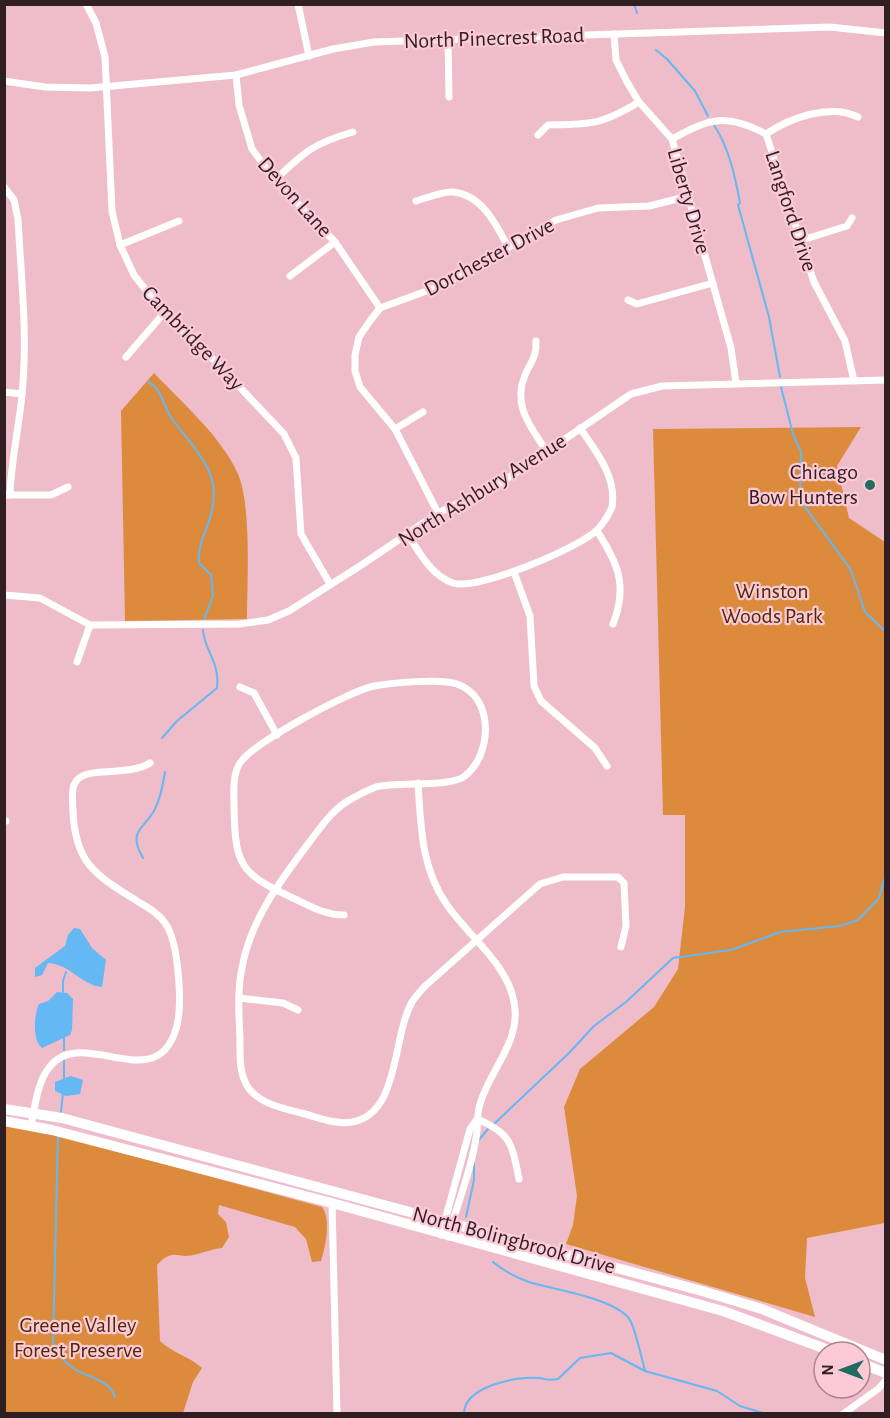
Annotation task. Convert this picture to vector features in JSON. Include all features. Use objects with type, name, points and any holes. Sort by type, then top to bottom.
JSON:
[{"type":"main road","name":"North Bolingbrook Drive","points":[[4,1109],[136,1138],[702,1291],[762,1309],[885,1360]]},
{"type":"main road","name":"North Bolingbrook Drive","points":[[4,1121],[31,1125],[332,1203],[723,1311],[812,1344]]},
{"type":"street","name":"Cambridge Way","points":[[86,4],[101,36],[107,87],[112,211],[120,244],[134,275],[164,313],[215,361],[284,434],[296,458],[301,534],[330,584]]},
{"type":"street","points":[[298,4],[309,56]]},
{"type":"street","name":"North Pinecrest Road","points":[[4,81],[61,88],[107,87],[236,75],[374,42],[830,27],[885,33]]},
{"type":"street","name":"Liberty Drive","points":[[614,34],[616,60],[639,102],[672,139],[731,348],[736,383]]},
{"type":"street","points":[[448,39],[449,97]]},
{"type":"street","name":"Devon Lane","points":[[236,75],[239,105],[252,149],[275,180],[335,242],[380,308]]},
{"type":"street","points":[[538,135],[548,125],[591,124],[612,119],[639,102]]},
{"type":"street","points":[[766,134],[785,121],[799,117],[846,111],[858,117]]},
{"type":"street","name":"Langford Drive","points":[[672,139],[696,125],[716,119],[733,120],[766,134],[814,282],[845,340],[854,381]]},
{"type":"street","points":[[275,180],[303,153],[322,141],[353,132]]},
{"type":"street","points":[[4,187],[14,200],[18,219],[24,349],[22,394],[7,495],[51,495],[68,487]]},
{"type":"street","points":[[416,201],[452,192],[472,198],[492,217],[508,247]]},
{"type":"street","name":"Dorchester Drive","points":[[380,308],[443,285],[556,219],[598,208],[649,206],[689,195]]},
{"type":"street","points":[[799,241],[847,226],[852,218]]},
{"type":"street","points":[[120,244],[179,221]]},
{"type":"street","points":[[290,276],[335,242]]},
{"type":"street","points":[[628,300],[637,304],[713,283]]},
{"type":"street","points":[[380,308],[359,337],[355,355],[355,371],[360,387],[395,429],[438,513]]},
{"type":"street","points":[[126,357],[164,313]]},
{"type":"street","points":[[536,340],[536,354],[524,378],[519,397],[523,415],[547,452]]},
{"type":"street","name":"North Ashbury Avenue","points":[[90,625],[260,622],[289,610],[438,513],[492,488],[614,405],[645,389],[736,383],[885,380]]},
{"type":"street","points":[[4,392],[22,394]]},
{"type":"street","points":[[395,429],[423,412]]},
{"type":"street","points":[[406,534],[432,569],[442,578],[453,583],[471,585],[514,572],[597,531],[612,508],[611,477],[580,428]]},
{"type":"street","points":[[597,531],[612,554],[620,576],[620,606],[613,624]]},
{"type":"street","points":[[514,572],[530,616],[534,686],[541,701],[595,748],[607,766]]},
{"type":"street","points":[[4,595],[40,598],[90,625],[77,662]]},
{"type":"street","points":[[344,915],[328,915],[273,889],[253,878],[241,862],[235,844],[234,781],[240,764],[252,750],[277,735],[344,697],[371,686],[409,682],[457,684],[471,692],[483,709],[485,744],[476,766],[462,779],[377,787],[349,800],[333,812],[273,889],[242,966],[239,998],[240,1069],[246,1086],[259,1098],[277,1107],[335,1122],[352,1122],[374,1113],[384,1097],[411,1004],[424,987],[540,884],[563,877],[618,877],[624,883],[626,926],[621,947]]},
{"type":"street","points":[[240,687],[254,693],[277,735]]},
{"type":"street","points":[[31,1125],[42,1079],[50,1066],[59,1059],[72,1053],[86,1052],[127,1061],[141,1061],[162,1052],[170,1043],[177,1028],[176,950],[169,930],[157,915],[92,871],[80,854],[75,836],[73,790],[77,780],[91,773],[135,771],[150,763]]},
{"type":"street","points":[[418,783],[422,849],[432,879],[447,905],[503,973],[515,1010],[512,1038],[487,1086],[477,1119],[477,1131],[445,1236]]},
{"type":"street","points":[[239,998],[282,1003],[298,1010]]},
{"type":"street","points":[[477,1119],[501,1130],[509,1140],[519,1179]]},
{"type":"street","points":[[332,1203],[337,1413]]},
{"type":"street","points":[[843,1413],[878,1389],[885,1380]]},
{"type":"green space","points":[[154,373],[211,432],[230,458],[242,485],[247,522],[247,619],[125,621],[121,411]]},
{"type":"green space","name":"Winston Woods Park","points":[[861,427],[837,466],[849,518],[885,542],[885,1223],[807,1238],[805,1278],[815,1317],[566,1244],[573,1225],[577,1196],[564,1107],[580,1069],[654,1007],[678,969],[685,907],[685,815],[663,815],[653,429]]},
{"type":"green space","name":"Greene Valley Forest Preserve","points":[[4,1125],[50,1133],[322,1207],[327,1225],[321,1261],[312,1262],[306,1239],[295,1227],[219,1205],[218,1214],[226,1222],[229,1237],[222,1248],[188,1256],[168,1256],[157,1265],[160,1341],[202,1368],[193,1382],[183,1413],[5,1413]]},
{"type":"water","points":[[74,928],[80,929],[92,948],[106,960],[102,987],[88,983],[55,964],[48,963],[42,975],[35,977],[35,968],[65,946],[68,935]]},
{"type":"water","points":[[57,992],[67,993],[73,999],[72,1030],[70,1035],[42,1048],[35,1033],[37,1008],[39,1004],[48,1001]]},
{"type":"water","points":[[71,1076],[83,1080],[80,1094],[66,1096],[55,1091],[55,1082]]},
{"type":"waterway","points":[[634,4],[637,13]]},
{"type":"waterway","points":[[656,50],[695,91],[708,116]]},
{"type":"waterway","points":[[714,125],[724,143],[734,173],[740,203],[738,205],[769,317],[780,377]]},
{"type":"waterway","points":[[148,382],[157,389],[170,415],[205,463],[213,486],[214,499],[211,514],[199,555],[199,563],[211,575],[213,596],[204,619]]},
{"type":"waterway","points":[[781,387],[793,434],[801,452],[800,500],[851,570],[865,612],[886,632]]},
{"type":"waterway","points":[[162,738],[177,721],[217,688],[216,671],[203,630]]},
{"type":"waterway","points":[[143,858],[138,849],[137,836],[157,804],[165,772]]},
{"type":"waterway","points":[[494,1124],[594,1026],[626,1002],[673,958],[731,950],[780,932],[839,926],[858,920],[879,898],[886,873]]},
{"type":"waterway","points":[[63,992],[66,972]]},
{"type":"waterway","points":[[64,1037],[64,1050]]},
{"type":"waterway","points":[[64,1059],[64,1080]]},
{"type":"waterway","points":[[61,1112],[63,1092]]},
{"type":"waterway","points":[[478,1141],[488,1129]]},
{"type":"waterway","points":[[58,1135],[53,1345],[69,1365],[104,1383],[115,1397]]},
{"type":"waterway","points":[[466,1217],[474,1180],[474,1164]]},
{"type":"waterway","points":[[493,1262],[524,1280],[600,1301],[625,1314],[633,1327],[645,1371]]},
{"type":"waterway","points":[[464,1414],[466,1404],[473,1396],[493,1385],[518,1379],[558,1379],[580,1358],[611,1353],[645,1371],[717,1391],[740,1406],[766,1414]]},
{"type":"place","name":"Chicago Bow Hunters","points":[[870,485]]}]
